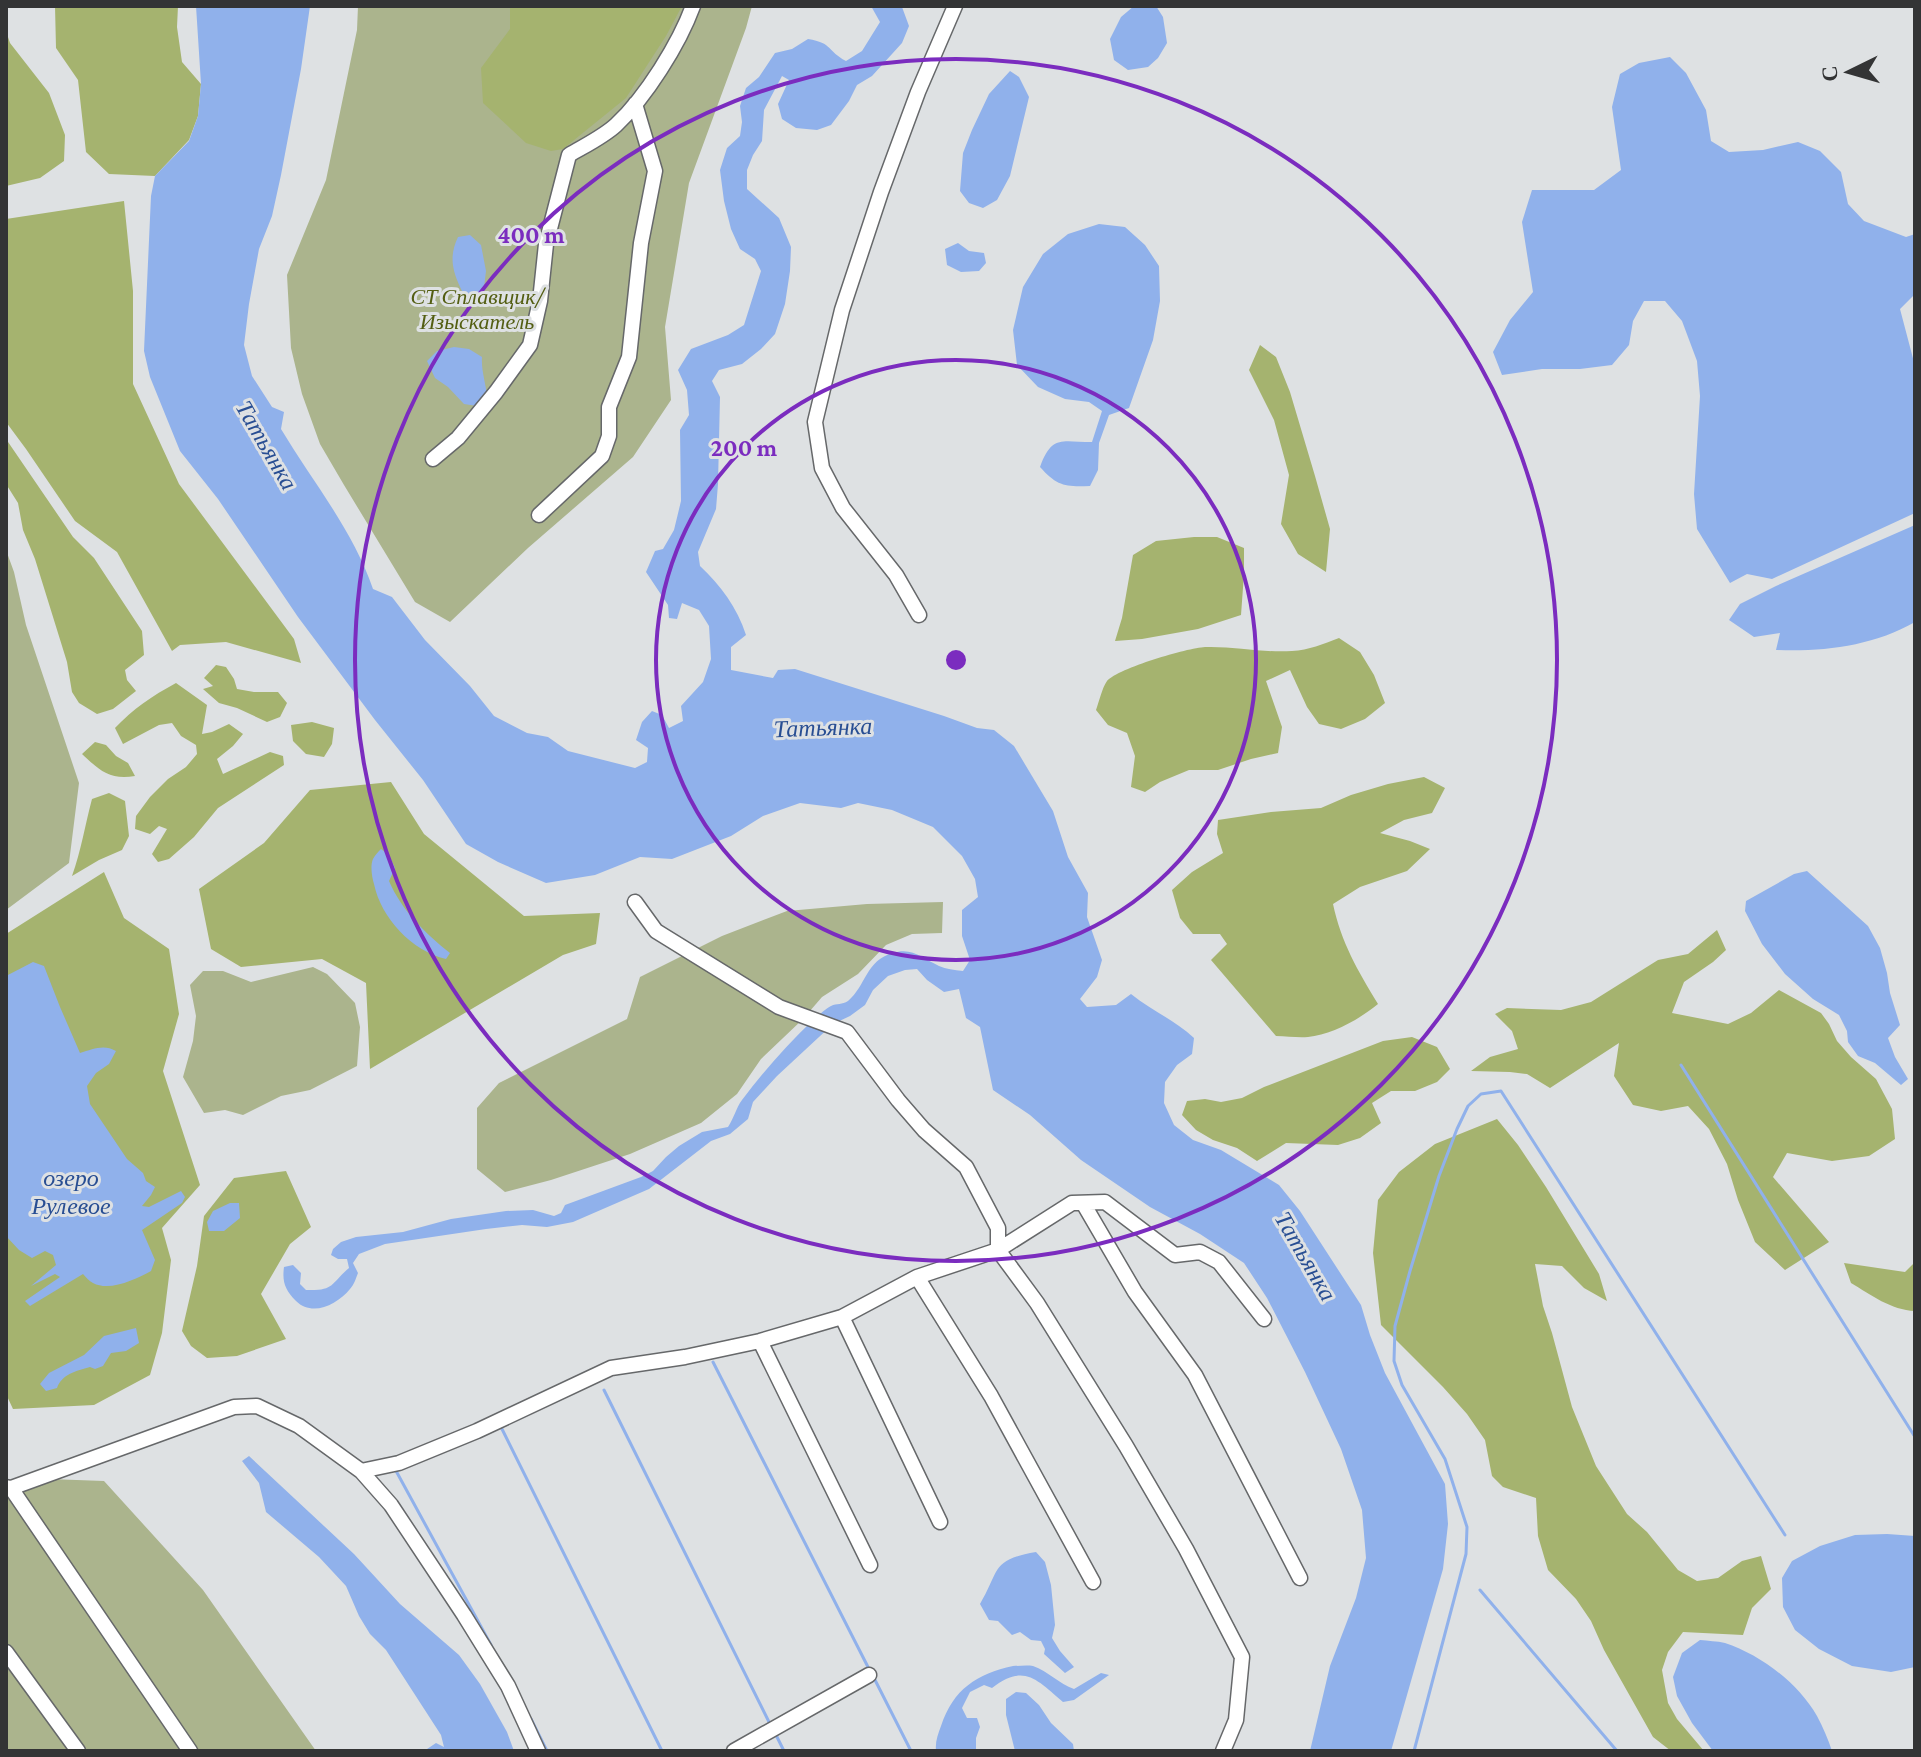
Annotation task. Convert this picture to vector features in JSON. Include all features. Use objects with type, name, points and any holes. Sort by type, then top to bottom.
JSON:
[{"type":"street","points":[[433,459],[458,438],[530,345],[540,301],[546,244],[569,155],[614,126],[635,104],[686,27],[693,6]]},
{"type":"street","points":[[919,615],[896,575],[843,508],[822,468],[815,422],[842,310],[881,192],[918,92],[955,6]]},
{"type":"street","points":[[539,515],[602,456],[609,436],[609,407],[629,357],[641,243],[655,171],[635,104]]},
{"type":"street","points":[[635,902],[656,931],[779,1007],[847,1032],[924,1130],[966,1167],[998,1228],[998,1250],[1037,1303],[1126,1446],[1186,1549],[1242,1657],[1236,1720],[1223,1751]]},
{"type":"street","points":[[361,1471],[399,1463],[477,1431],[611,1368],[760,1341],[842,1317],[917,1277],[998,1250],[1072,1203],[1105,1202],[1175,1255],[1200,1252],[1219,1262],[1264,1319]]},
{"type":"street","points":[[1083,1203],[1135,1292],[1195,1375],[1300,1578]]},
{"type":"street","points":[[917,1277],[991,1396],[1093,1582]]},
{"type":"street","points":[[842,1317],[940,1522]]},
{"type":"street","points":[[760,1341],[870,1565]]},
{"type":"street","points":[[190,1751],[9,1487],[234,1407],[257,1406],[299,1426],[361,1471],[391,1505],[508,1686],[538,1751]]},
{"type":"street","points":[[6,1652],[78,1751]]},
{"type":"street","points":[[734,1751],[869,1675]]},
{"type":"green space","points":[[55,6],[178,6],[177,27],[182,62],[201,84],[198,116],[189,140],[155,176],[109,174],[86,152],[78,80],[56,48]]},
{"type":"green space","name":"СТ Сплавщик/ Изыскатель","points":[[358,6],[752,6],[689,183],[665,327],[671,400],[633,457],[528,548],[450,622],[415,602],[320,444],[302,394],[291,348],[287,275],[326,180],[357,30]]},
{"type":"green space","points":[[510,6],[682,6],[626,98],[563,149],[551,151],[526,143],[483,103],[481,68],[510,29]]},
{"type":"green space","points":[[6,31],[10,43],[49,93],[65,135],[64,161],[40,178],[6,186]]},
{"type":"green space","points":[[124,201],[133,291],[133,384],[179,484],[294,639],[301,663],[226,642],[180,645],[172,651],[117,552],[75,521],[6,422],[6,219]]},
{"type":"green space","points":[[1260,345],[1276,357],[1290,392],[1315,476],[1330,529],[1326,572],[1298,554],[1281,524],[1289,475],[1274,420],[1249,370]]},
{"type":"green space","points":[[6,439],[73,537],[94,558],[142,631],[144,655],[125,670],[127,680],[136,691],[113,709],[97,714],[79,703],[72,692],[67,662],[23,530],[18,503],[6,484]]},
{"type":"green space","points":[[1217,537],[1244,548],[1241,615],[1198,629],[1115,641],[1133,555],[1156,541]]},
{"type":"green space","points":[[6,550],[26,625],[79,783],[69,863],[6,910]]},
{"type":"green space","points":[[1339,638],[1360,652],[1374,675],[1385,703],[1365,719],[1341,729],[1319,724],[1307,707],[1290,670],[1266,681],[1282,727],[1278,753],[1218,770],[1189,770],[1145,792],[1131,787],[1135,756],[1127,733],[1108,725],[1096,710],[1107,681],[1125,670],[1196,648],[1292,651]]},
{"type":"green space","points":[[216,665],[226,667],[237,689],[278,692],[287,703],[280,717],[267,722],[219,703],[203,689],[213,686],[204,678]]},
{"type":"green space","points":[[176,683],[207,705],[202,734],[229,724],[243,734],[217,759],[223,774],[270,752],[283,756],[284,765],[218,808],[194,837],[169,859],[158,862],[152,854],[167,829],[159,826],[150,834],[135,829],[136,816],[150,797],[197,754],[196,745],[181,736],[172,723],[159,725],[123,744],[115,728],[143,703]]},
{"type":"green space","points":[[312,722],[334,728],[332,744],[324,757],[306,754],[293,741],[291,725]]},
{"type":"green space","points":[[95,742],[106,745],[128,763],[135,776],[112,775],[94,765],[82,754]]},
{"type":"green space","points":[[1424,777],[1445,788],[1432,813],[1404,820],[1380,833],[1430,849],[1407,871],[1360,887],[1333,904],[1345,944],[1378,1004],[1354,1021],[1317,1036],[1276,1036],[1211,960],[1227,944],[1220,934],[1193,934],[1180,918],[1172,890],[1192,872],[1223,853],[1217,834],[1218,820],[1321,808],[1351,795]]},
{"type":"green space","points":[[391,782],[424,834],[524,916],[600,913],[596,944],[563,955],[370,1069],[366,983],[322,959],[241,967],[211,949],[199,889],[264,843],[310,790]]},
{"type":"green space","points":[[109,793],[125,801],[129,836],[122,850],[72,876],[92,799]]},
{"type":"green space","points":[[104,872],[124,918],[169,949],[179,1014],[163,1071],[200,1185],[162,1228],[171,1260],[162,1333],[150,1375],[94,1405],[13,1409],[6,1394],[6,934]]},
{"type":"green space","points":[[943,902],[942,933],[912,934],[886,945],[858,974],[822,997],[761,1059],[737,1094],[701,1123],[630,1154],[505,1192],[477,1169],[477,1108],[499,1083],[627,1019],[640,977],[722,936],[787,911]]},
{"type":"green space","points":[[1717,930],[1726,950],[1684,982],[1672,1013],[1728,1024],[1751,1013],[1779,990],[1821,1013],[1837,1041],[1876,1079],[1892,1109],[1895,1139],[1869,1156],[1832,1161],[1787,1153],[1773,1177],[1829,1242],[1785,1270],[1755,1242],[1727,1164],[1709,1129],[1688,1106],[1661,1111],[1633,1105],[1614,1076],[1619,1043],[1550,1088],[1527,1074],[1471,1071],[1490,1057],[1518,1049],[1512,1031],[1495,1014],[1507,1008],[1561,1010],[1591,1002],[1658,960],[1688,954]]},
{"type":"green space","points":[[313,967],[327,974],[355,1003],[360,1027],[357,1066],[310,1090],[281,1096],[243,1115],[225,1110],[204,1113],[183,1077],[196,1016],[190,985],[203,971],[223,971],[251,982]]},
{"type":"green space","points":[[1412,1037],[1437,1047],[1450,1069],[1437,1082],[1415,1091],[1391,1091],[1372,1103],[1381,1123],[1360,1138],[1338,1145],[1286,1143],[1257,1161],[1237,1148],[1196,1130],[1182,1115],[1187,1101],[1205,1099],[1221,1102],[1242,1098],[1383,1041]]},
{"type":"green space","points":[[1497,1119],[1546,1187],[1599,1274],[1607,1301],[1584,1288],[1562,1266],[1535,1264],[1543,1306],[1572,1407],[1596,1466],[1627,1514],[1647,1532],[1678,1570],[1697,1581],[1718,1578],[1742,1561],[1761,1556],[1771,1589],[1752,1608],[1743,1635],[1683,1632],[1668,1652],[1662,1670],[1668,1703],[1704,1751],[1671,1751],[1653,1737],[1591,1621],[1576,1599],[1548,1570],[1538,1536],[1536,1498],[1503,1487],[1492,1476],[1485,1440],[1467,1414],[1381,1325],[1373,1253],[1378,1200],[1399,1172],[1435,1144]]},
{"type":"green space","points":[[286,1171],[311,1227],[290,1244],[261,1294],[286,1339],[237,1356],[207,1358],[191,1346],[182,1331],[197,1266],[204,1216],[234,1178]]},
{"type":"green space","points":[[1915,1262],[1915,1311],[1889,1305],[1851,1283],[1844,1263],[1905,1272]]},
{"type":"green space","points":[[49,1479],[104,1481],[203,1590],[316,1751],[6,1751],[6,1495]]},
{"type":"water","name":"Татьянка","points":[[196,6],[310,6],[281,175],[272,216],[259,249],[244,345],[252,376],[272,407],[284,412],[281,429],[355,546],[373,589],[392,597],[425,640],[494,716],[527,733],[548,737],[568,751],[635,768],[647,762],[648,748],[636,740],[642,722],[652,711],[662,715],[669,728],[683,721],[681,706],[703,682],[711,659],[709,626],[699,610],[682,603],[677,619],[669,618],[668,605],[646,572],[655,551],[663,549],[674,530],[681,501],[680,430],[689,415],[687,390],[678,370],[691,349],[728,335],[744,325],[761,271],[755,259],[740,249],[731,229],[720,170],[727,148],[740,136],[740,106],[746,88],[759,77],[775,53],[792,49],[808,39],[826,45],[846,61],[862,51],[880,22],[871,6],[902,7],[909,26],[902,43],[872,76],[857,85],[831,125],[817,130],[796,128],[782,119],[778,104],[789,80],[782,76],[764,110],[762,141],[747,170],[747,189],[779,218],[791,247],[790,271],[785,304],[775,334],[742,364],[719,370],[712,381],[720,397],[718,484],[716,509],[698,552],[700,566],[728,598],[746,635],[731,647],[731,670],[773,678],[778,670],[795,669],[977,728],[994,730],[1014,746],[1053,811],[1068,857],[1088,893],[1087,917],[1102,960],[1097,977],[1080,999],[1087,1007],[1116,1005],[1131,994],[1194,1038],[1192,1054],[1177,1065],[1165,1082],[1164,1103],[1174,1125],[1193,1140],[1221,1150],[1279,1185],[1300,1211],[1361,1305],[1385,1373],[1445,1484],[1448,1524],[1443,1569],[1391,1751],[1310,1751],[1330,1666],[1356,1598],[1366,1558],[1362,1510],[1341,1449],[1267,1298],[1244,1263],[1150,1207],[1081,1160],[1030,1115],[993,1090],[980,1027],[966,1018],[959,989],[944,992],[917,969],[888,976],[873,990],[865,1005],[833,1024],[777,1076],[753,1102],[748,1119],[730,1134],[711,1141],[649,1189],[573,1222],[547,1227],[522,1225],[486,1229],[385,1244],[359,1254],[353,1263],[358,1273],[353,1286],[345,1295],[324,1307],[302,1306],[289,1293],[284,1281],[284,1267],[293,1265],[301,1273],[300,1284],[306,1290],[327,1288],[335,1282],[349,1268],[347,1259],[331,1255],[341,1242],[506,1211],[533,1210],[554,1216],[561,1213],[565,1205],[653,1171],[679,1146],[702,1132],[728,1127],[742,1100],[784,1049],[826,1009],[848,1001],[872,967],[884,956],[906,952],[942,967],[963,971],[970,960],[962,936],[962,910],[978,897],[975,879],[962,856],[933,827],[892,810],[858,803],[841,808],[800,803],[763,816],[731,836],[672,859],[640,857],[595,875],[546,883],[466,844],[423,780],[298,617],[218,499],[180,451],[150,377],[144,351],[151,196],[155,176],[189,141],[198,116],[201,84]]},
{"type":"water","points":[[1134,6],[1156,6],[1163,17],[1167,43],[1148,67],[1128,70],[1114,60],[1110,39],[1121,17]]},
{"type":"water","points":[[1670,57],[1686,73],[1706,110],[1711,141],[1729,152],[1763,150],[1798,142],[1820,151],[1841,172],[1848,204],[1864,221],[1906,237],[1915,234],[1915,294],[1900,309],[1915,366],[1915,513],[1772,579],[1747,574],[1730,583],[1697,529],[1694,494],[1700,396],[1697,361],[1682,321],[1665,301],[1644,301],[1633,321],[1629,345],[1612,365],[1502,375],[1493,352],[1510,320],[1533,292],[1522,222],[1532,190],[1594,190],[1621,170],[1612,107],[1620,74],[1639,63]]},
{"type":"water","points":[[1010,71],[1019,77],[1029,97],[1010,176],[997,200],[983,208],[969,203],[960,191],[963,153],[989,94]]},
{"type":"water","points":[[1099,224],[1125,227],[1145,245],[1159,266],[1160,301],[1153,340],[1129,408],[1109,415],[1099,443],[1098,470],[1090,486],[1074,486],[1057,482],[1040,467],[1044,456],[1059,442],[1092,442],[1102,411],[1089,402],[1065,399],[1038,387],[1017,365],[1013,330],[1023,287],[1043,254],[1068,234]]},
{"type":"water","points":[[470,235],[481,245],[486,271],[484,288],[476,298],[463,293],[453,265],[458,237]]},
{"type":"water","points":[[958,243],[969,251],[984,253],[986,263],[979,271],[961,272],[947,265],[945,249]]},
{"type":"water","points":[[454,347],[469,349],[482,357],[487,397],[477,406],[464,404],[435,378],[427,361],[437,351]]},
{"type":"water","points":[[1915,525],[1915,622],[1882,637],[1847,646],[1776,650],[1780,633],[1754,637],[1729,620],[1740,604]]},
{"type":"water","points":[[381,849],[389,855],[395,868],[389,881],[394,892],[415,921],[450,953],[446,959],[410,941],[383,909],[371,868],[373,859]]},
{"type":"water","points":[[1807,871],[1868,926],[1880,948],[1900,1025],[1888,1038],[1908,1079],[1901,1085],[1875,1063],[1858,1056],[1848,1042],[1847,1031],[1839,1015],[1813,999],[1785,974],[1762,944],[1745,911],[1746,901],[1794,874]]},
{"type":"water","name":"озеро Рулевое","points":[[33,962],[44,966],[80,1053],[103,1048],[116,1051],[109,1064],[96,1073],[87,1086],[90,1104],[127,1159],[155,1187],[142,1206],[149,1207],[181,1191],[185,1197],[182,1203],[142,1230],[155,1260],[151,1271],[138,1278],[107,1286],[93,1283],[83,1274],[30,1306],[25,1301],[60,1277],[55,1274],[31,1286],[56,1265],[53,1255],[45,1251],[32,1258],[6,1236],[6,976]]},
{"type":"water","points":[[230,1203],[239,1203],[240,1218],[224,1231],[209,1231],[207,1222],[213,1211]]},
{"type":"water","points":[[136,1328],[139,1343],[126,1351],[111,1353],[103,1366],[70,1374],[62,1379],[57,1388],[46,1391],[40,1384],[49,1373],[84,1355],[104,1336]]},
{"type":"water","points":[[249,1456],[354,1554],[400,1604],[459,1655],[480,1684],[514,1751],[428,1751],[436,1743],[444,1747],[441,1735],[386,1650],[370,1634],[346,1586],[319,1557],[266,1512],[259,1483],[242,1461]]},
{"type":"water","points":[[1855,1535],[1915,1536],[1915,1667],[1891,1672],[1852,1666],[1819,1649],[1795,1630],[1783,1607],[1782,1578],[1792,1561],[1820,1546]]},
{"type":"water","points":[[1036,1552],[1045,1562],[1051,1585],[1055,1625],[1052,1638],[1074,1667],[1065,1673],[1044,1654],[1041,1641],[1031,1640],[1020,1632],[1012,1635],[998,1621],[989,1620],[980,1604],[1003,1563]]},
{"type":"water","points":[[1700,1640],[1722,1642],[1739,1648],[1789,1682],[1817,1716],[1832,1751],[1713,1751],[1677,1696],[1673,1677],[1682,1653]]},
{"type":"water","points":[[1013,1666],[1033,1666],[1074,1689],[1101,1673],[1109,1675],[1074,1700],[1063,1702],[1030,1677],[1013,1677],[992,1688],[984,1685],[970,1692],[962,1708],[967,1718],[977,1718],[980,1727],[976,1751],[936,1751],[946,1713],[960,1693],[978,1679]]},
{"type":"water","points":[[1016,1692],[1026,1693],[1039,1705],[1051,1723],[1073,1744],[1074,1751],[1015,1751],[1006,1715],[1006,1699]]},
{"type":"waterway","points":[[1681,1065],[1915,1437]]},
{"type":"waterway","points":[[1414,1751],[1466,1554],[1467,1527],[1445,1459],[1402,1385],[1394,1361],[1395,1326],[1439,1176],[1468,1106],[1481,1094],[1501,1091],[1785,1535]]},
{"type":"waterway","points":[[713,1362],[869,1669]]},
{"type":"waterway","points":[[604,1390],[771,1726]]},
{"type":"waterway","points":[[500,1425],[662,1751]]},
{"type":"waterway","points":[[395,1469],[491,1645]]},
{"type":"waterway","points":[[1480,1590],[1617,1751]]},
{"type":"waterway","points":[[873,1676],[911,1751]]},
{"type":"waterway","points":[[531,1719],[547,1751]]},
{"type":"waterway","points":[[775,1733],[784,1751]]}]
